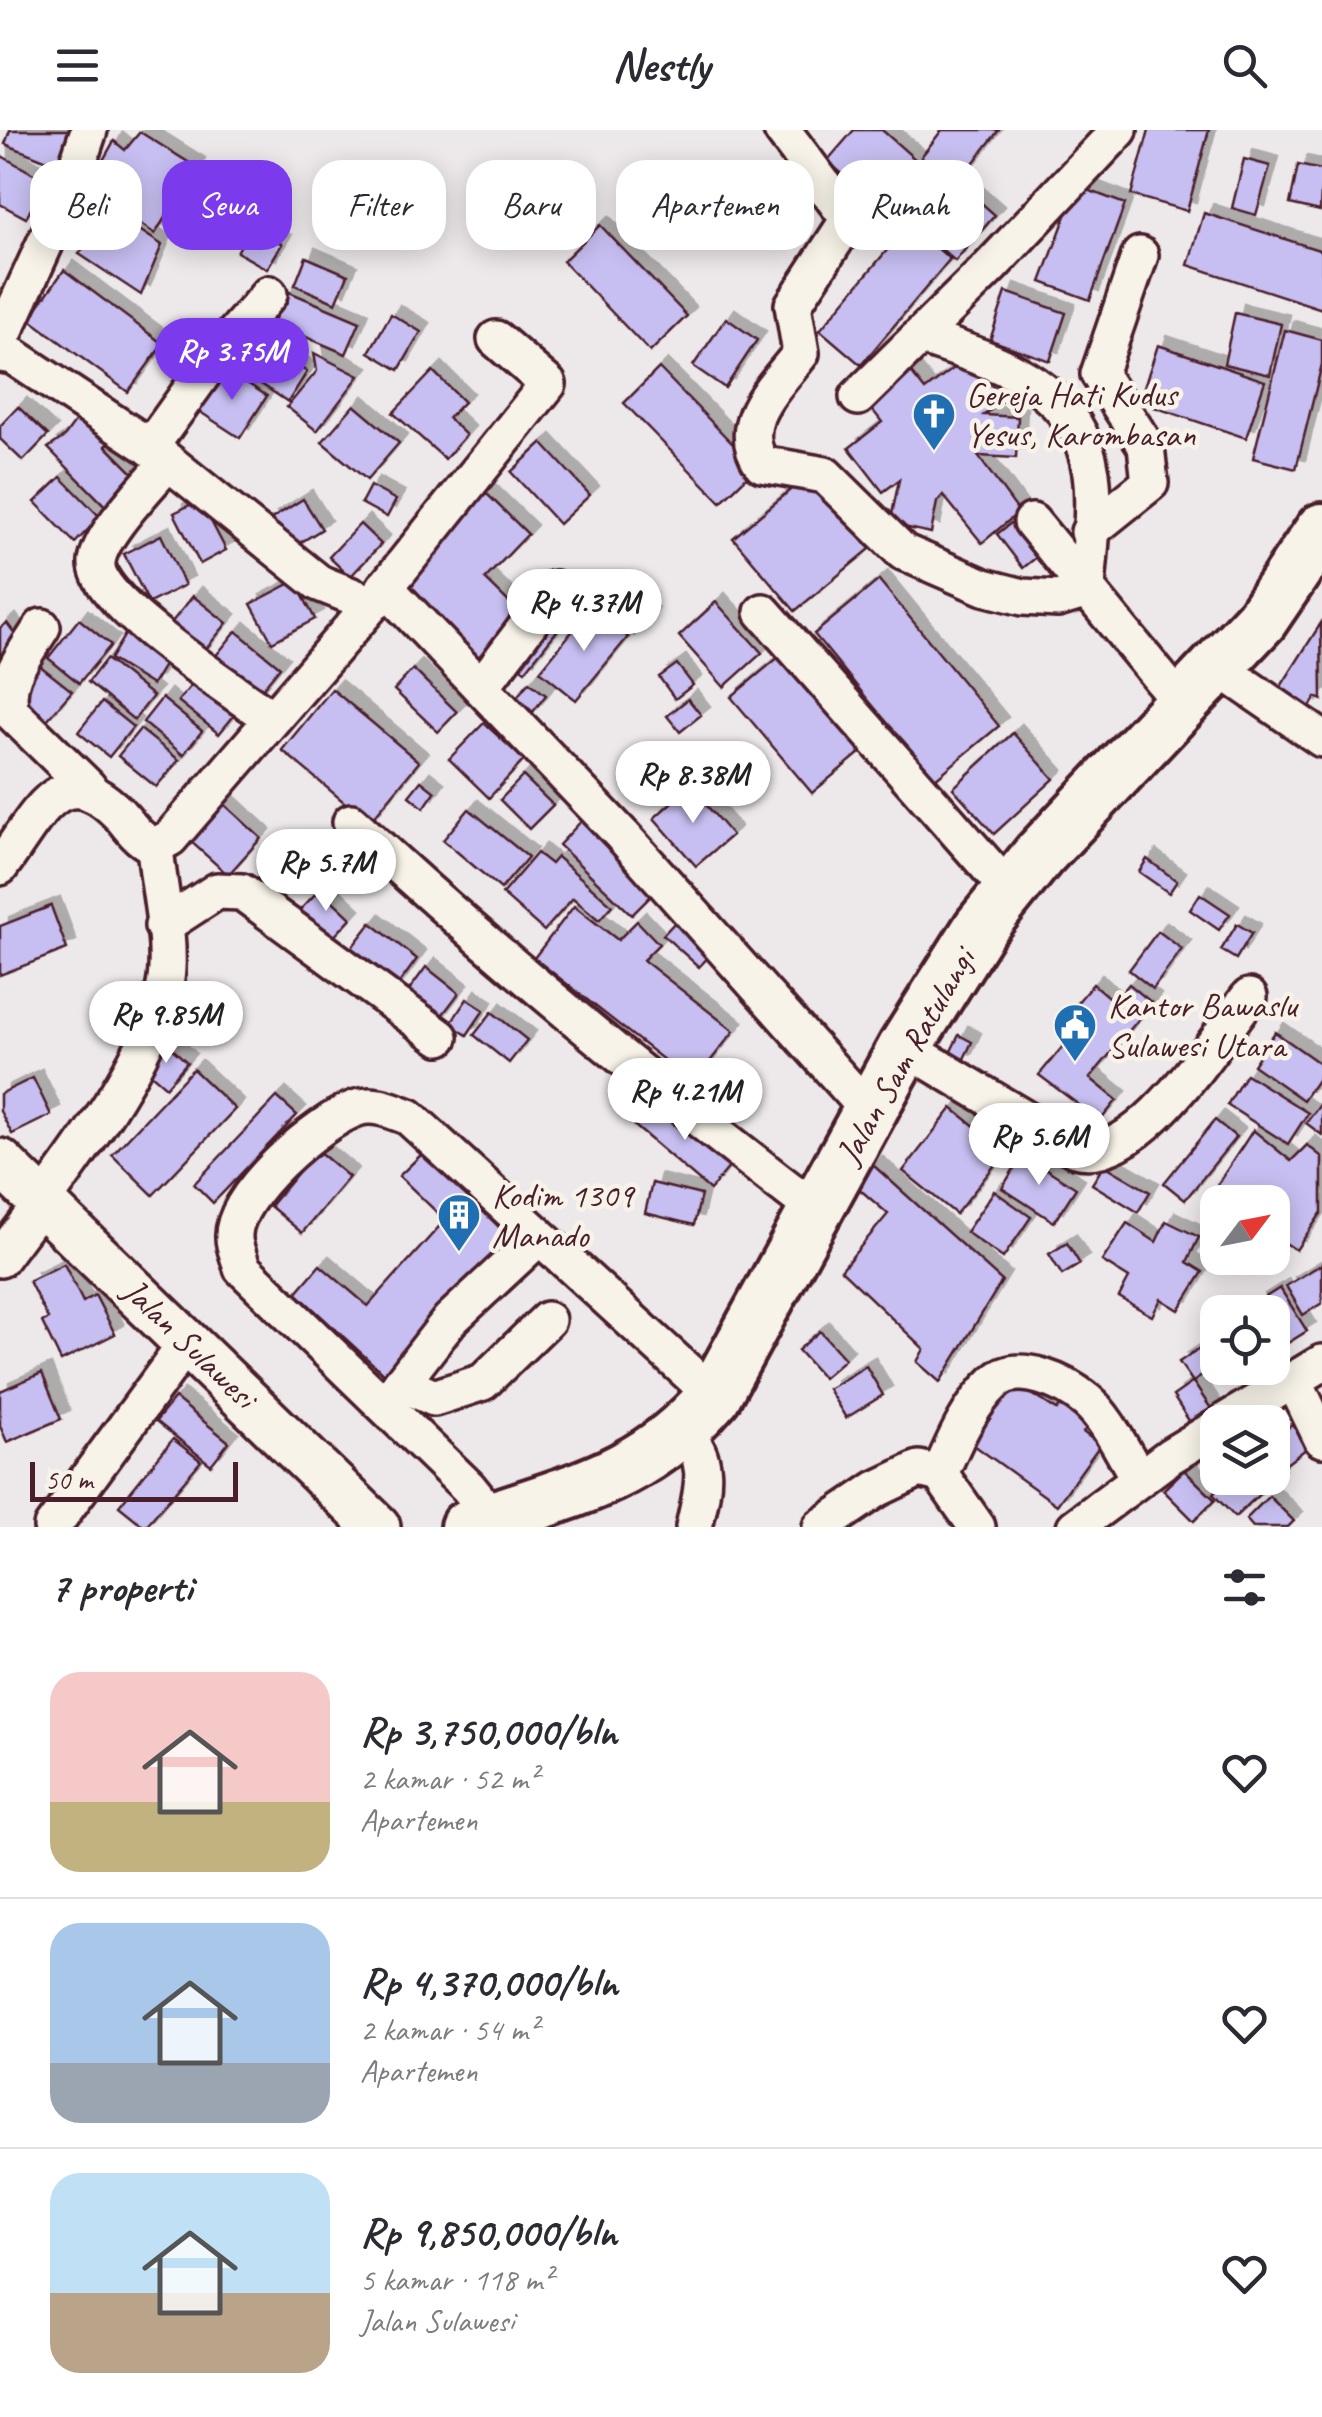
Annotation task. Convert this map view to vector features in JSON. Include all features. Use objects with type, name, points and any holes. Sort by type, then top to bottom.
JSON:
[{"type":"highway","name":"Jalan Sam Ratulangi","points":[[480,1522],[603,1480],[699,1414],[817,1211],[905,1047],[1008,889],[1315,561]]},
{"type":"main road","name":"Jalan Sulawesi","points":[[0,1162],[189,1340],[377,1527]]},
{"type":"street","points":[[0,342],[36,269],[89,130]]},
{"type":"street","points":[[782,130],[849,219],[793,305],[800,353],[753,420],[752,449],[762,464],[825,475],[903,552],[984,586],[1023,597],[1058,598],[1087,590]]},
{"type":"street","points":[[858,397],[1119,130]]},
{"type":"street","points":[[1089,532],[1150,483],[1146,446],[1099,374],[1140,255]]},
{"type":"street","points":[[269,294],[217,354],[96,559],[97,576],[126,610],[271,718]]},
{"type":"street","points":[[920,336],[1014,368],[1047,391],[1084,443],[1092,475],[1087,590]]},
{"type":"street","points":[[42,626],[7,684],[6,701],[12,713],[142,841],[155,846],[170,838],[379,595],[548,384],[496,339]]},
{"type":"street","points":[[0,354],[13,356],[159,454],[319,583],[379,595],[481,687],[622,835],[869,1111]]},
{"type":"street","points":[[1032,522],[1181,703]]},
{"type":"street","points":[[481,687],[555,590]]},
{"type":"street","points":[[763,612],[1008,889]]},
{"type":"street","points":[[1216,665],[1322,739]]},
{"type":"street","points":[[0,867],[45,806],[62,792],[88,787]]},
{"type":"street","points":[[351,822],[460,923],[650,1084],[817,1211]]},
{"type":"street","points":[[0,1258],[87,1142],[148,1033],[167,970],[155,846]]},
{"type":"street","points":[[163,926],[217,891],[242,892],[440,1037]]},
{"type":"street","points":[[905,1047],[1075,1150],[1108,1150],[1150,1119],[1249,997]]},
{"type":"street","points":[[480,1522],[393,1394],[242,1268],[233,1236],[245,1202],[320,1129],[359,1107],[384,1107],[409,1117],[450,1151],[538,1238],[699,1414],[704,1472],[694,1527]]},
{"type":"street","points":[[393,1394],[450,1320],[538,1238]]},
{"type":"street","points":[[393,1394],[434,1398],[483,1382],[547,1320]]},
{"type":"street","points":[[52,1527],[189,1340]]},
{"type":"street","points":[[1253,1405],[1308,1372],[1322,1438]]},
{"type":"street","points":[[940,1474],[961,1428],[997,1379],[1021,1373],[1052,1380],[1089,1402],[1139,1478]]},
{"type":"street","points":[[1076,1527],[1139,1478],[1200,1439]]},
{"type":"street","points":[[821,1527],[901,1475],[920,1468],[940,1474],[977,1527]]},
{"type":"building","points":[[10,130],[71,130],[59,160],[45,160],[5,144]]},
{"type":"building","points":[[854,130],[882,130],[916,160],[834,160],[834,167],[827,161]]},
{"type":"building","points":[[942,130],[999,130],[976,160],[921,157]]},
{"type":"building","points":[[1149,130],[1209,130],[1187,211],[1131,195]]},
{"type":"building","points":[[140,132],[185,160],[162,160],[162,223],[155,234],[142,225],[142,160],[103,160],[114,141],[125,150]]},
{"type":"building","points":[[0,155],[30,172],[30,211],[26,218],[0,204]]},
{"type":"building","points":[[1244,159],[1270,166],[1256,215],[1232,208]]},
{"type":"building","points":[[1298,165],[1322,170],[1320,211],[1290,204]]},
{"type":"building","points":[[1077,186],[1125,204],[1090,300],[1041,282]]},
{"type":"building","points":[[984,205],[995,215],[984,228]]},
{"type":"building","points":[[1204,213],[1322,251],[1322,309],[1188,265]]},
{"type":"building","points":[[600,225],[616,242],[616,250],[624,250],[687,316],[650,352],[563,261],[574,250],[596,250],[596,229]]},
{"type":"building","points":[[142,232],[162,245],[141,295],[79,254],[82,250],[142,250]]},
{"type":"building","points":[[238,250],[278,250],[267,269]]},
{"type":"building","points":[[887,250],[939,250],[950,259],[861,365],[820,330]]},
{"type":"building","points":[[943,250],[965,250],[955,261]]},
{"type":"building","points":[[306,257],[348,275],[336,303],[295,285]]},
{"type":"building","points":[[64,270],[163,344],[128,392],[29,319]]},
{"type":"building","points":[[287,291],[360,322],[346,354],[273,323]]},
{"type":"building","points":[[1006,292],[1066,313],[1050,361],[990,340]]},
{"type":"building","points":[[1235,313],[1281,324],[1270,375],[1224,364]]},
{"type":"building","points":[[391,314],[421,332],[399,370],[369,352]]},
{"type":"building","points":[[726,318],[757,340],[725,388],[693,366]]},
{"type":"building","points":[[1285,330],[1322,340],[1322,364],[1296,469],[1253,458]]},
{"type":"building","points":[[254,336],[307,372],[288,402],[234,366]]},
{"type":"building","points":[[1158,345],[1265,381],[1246,438],[1139,402]]},
{"type":"building","points":[[314,353],[359,376],[317,431],[287,407],[317,371]]},
{"type":"building","name":"Gereja Hati Kudus Yesus, Karombasan","points":[[970,356],[1003,401],[984,415],[1018,417],[1016,458],[978,456],[1019,512],[982,543],[943,495],[937,502],[931,533],[890,524],[899,480],[883,492],[849,448],[882,422],[863,398],[905,365],[925,390]]},
{"type":"building","points":[[224,368],[267,396],[240,438],[197,410]]},
{"type":"building","points":[[659,368],[756,468],[721,502],[624,403]]},
{"type":"building","points":[[433,371],[464,402],[448,418],[466,435],[445,459],[393,413]]},
{"type":"building","points":[[354,405],[399,443],[367,480],[322,442]]},
{"type":"building","points":[[18,407],[48,435],[23,461],[0,439],[0,426]]},
{"type":"building","points":[[80,415],[111,439],[106,446],[143,483],[118,519],[48,448],[64,437]]},
{"type":"building","points":[[542,443],[590,495],[559,524],[511,472]]},
{"type":"building","points":[[808,475],[870,549],[795,611],[733,538]]},
{"type":"building","points":[[61,477],[100,517],[75,543],[35,502]]},
{"type":"building","points":[[370,486],[396,500],[387,517],[361,503]]},
{"type":"building","points":[[484,491],[528,534],[485,579],[524,617],[482,661],[401,576]]},
{"type":"building","points":[[303,499],[322,529],[287,551],[268,521]]},
{"type":"building","points":[[200,500],[226,550],[200,564],[174,513]]},
{"type":"building","points":[[1016,519],[1043,552],[1023,568],[997,534]]},
{"type":"building","points":[[360,524],[381,544],[350,577],[329,557]]},
{"type":"building","points":[[161,535],[185,585],[149,603],[124,554]]},
{"type":"building","points":[[879,580],[999,726],[934,780],[814,634]]},
{"type":"building","points":[[295,581],[315,619],[272,642],[251,604]]},
{"type":"building","points":[[572,587],[584,597],[525,671],[513,662]]},
{"type":"building","points":[[616,589],[649,617],[634,635],[601,607]]},
{"type":"building","points":[[193,596],[227,623],[200,656],[167,628]]},
{"type":"building","points":[[716,602],[762,653],[724,687],[679,636]]},
{"type":"building","points":[[592,607],[628,637],[576,700],[540,671]]},
{"type":"building","points":[[79,619],[111,645],[79,683],[48,658]]},
{"type":"building","points":[[7,623],[27,650],[0,669],[0,628]]},
{"type":"building","points":[[132,623],[174,649],[152,685],[110,659]]},
{"type":"building","points":[[1321,623],[1322,700],[1316,697],[1308,710],[1278,691]]},
{"type":"building","points":[[236,631],[280,667],[254,699],[210,663]]},
{"type":"building","points":[[780,656],[861,752],[812,793],[731,697]]},
{"type":"building","points":[[106,659],[153,696],[134,720],[88,682]]},
{"type":"building","points":[[677,664],[693,685],[675,699],[659,677]]},
{"type":"building","points":[[39,665],[72,691],[47,720],[15,694]]},
{"type":"building","points":[[413,669],[457,712],[438,732],[394,690]]},
{"type":"building","points":[[201,674],[241,707],[219,734],[178,701]]},
{"type":"building","points":[[529,682],[546,695],[533,712],[516,698]]},
{"type":"building","points":[[332,689],[419,762],[369,823],[282,750]]},
{"type":"building","points":[[162,698],[202,731],[183,755],[143,722]]},
{"type":"building","points":[[688,699],[701,715],[680,732],[667,716]]},
{"type":"building","points":[[102,702],[133,727],[109,757],[78,732]]},
{"type":"building","points":[[484,723],[524,760],[489,798],[449,759]]},
{"type":"building","points":[[140,729],[179,760],[156,787],[118,756]]},
{"type":"building","points":[[1013,733],[1054,779],[994,834],[953,788]]},
{"type":"building","points":[[523,776],[553,805],[529,829],[500,800]]},
{"type":"building","points":[[421,781],[435,792],[424,808],[409,796]]},
{"type":"building","points":[[690,786],[732,835],[696,866],[654,818]]},
{"type":"building","points":[[223,803],[261,838],[228,875],[189,840]]},
{"type":"building","points":[[469,809],[528,857],[501,889],[443,840]]},
{"type":"building","points":[[587,815],[661,886],[632,915],[559,845]]},
{"type":"building","points":[[537,853],[551,864],[557,857],[612,905],[599,920],[573,898],[544,931],[502,894]]},
{"type":"building","points":[[1147,859],[1177,881],[1169,893],[1139,872]]},
{"type":"building","points":[[320,889],[351,918],[331,940],[300,910]]},
{"type":"building","points":[[1200,894],[1230,914],[1219,930],[1190,910]]},
{"type":"building","points":[[51,906],[67,949],[0,975],[0,926]]},
{"type":"building","points":[[574,906],[618,940],[637,921],[659,944],[643,960],[734,1031],[693,1083],[534,958]]},
{"type":"building","points":[[677,920],[713,952],[699,967],[663,935]]},
{"type":"building","points":[[371,923],[417,959],[393,992],[346,955]]},
{"type":"building","points":[[1237,924],[1252,933],[1236,959],[1221,950]]},
{"type":"building","points":[[1158,931],[1182,949],[1153,989],[1129,970]]},
{"type":"building","points":[[426,967],[459,993],[437,1022],[404,997]]},
{"type":"building","name":"Kantor Bawaslu Sulawesi Utara","points":[[1093,984],[1114,1002],[1129,984],[1152,1003],[1090,1078],[1117,1100],[1100,1121],[1039,1075],[1064,1045],[1073,1052],[1092,1027],[1071,1010]]},
{"type":"building","points":[[467,999],[484,1010],[467,1035],[450,1024]]},
{"type":"building","points":[[492,1012],[527,1040],[509,1063],[474,1035]]},
{"type":"building","points":[[1275,1032],[1322,1065],[1322,1073],[1303,1100],[1253,1065]]},
{"type":"building","points":[[959,1035],[972,1042],[962,1063],[948,1057]]},
{"type":"building","points":[[167,1044],[187,1062],[166,1087],[145,1069]]},
{"type":"building","points":[[193,1069],[235,1109],[153,1195],[112,1155]]},
{"type":"building","points":[[1246,1074],[1308,1113],[1288,1144],[1227,1105]]},
{"type":"building","points":[[33,1078],[51,1115],[12,1134],[0,1111],[0,1094]]},
{"type":"building","points":[[661,1096],[735,1160],[710,1190],[635,1126]]},
{"type":"building","points":[[277,1097],[297,1115],[213,1203],[194,1184]]},
{"type":"building","points":[[1322,1102],[1322,1135],[1306,1123]]},
{"type":"building","points":[[952,1108],[1006,1151],[956,1214],[903,1171]]},
{"type":"building","points":[[1215,1120],[1236,1137],[1185,1200],[1164,1183]]},
{"type":"building","points":[[1253,1130],[1291,1161],[1307,1145],[1322,1157],[1322,1212],[1296,1250],[1290,1246],[1290,1185],[1217,1185]]},
{"type":"building","points":[[317,1150],[349,1177],[302,1233],[270,1206]]},
{"type":"building","name":"Kodim 1309 Manado","points":[[424,1152],[513,1241],[387,1377],[296,1293],[320,1265],[368,1306],[445,1220],[399,1176]]},
{"type":"building","points":[[1023,1154],[1076,1188],[1054,1222],[1002,1188]]},
{"type":"building","points":[[873,1165],[1002,1281],[940,1382],[917,1362],[924,1349],[841,1270],[888,1214],[857,1187]]},
{"type":"building","points":[[1104,1165],[1150,1192],[1138,1212],[1092,1184]]},
{"type":"building","points":[[652,1183],[701,1195],[694,1225],[645,1213]]},
{"type":"building","points":[[994,1191],[1031,1217],[1003,1258],[966,1232]]},
{"type":"building","points":[[1166,1221],[1199,1237],[1187,1262],[1201,1275],[1179,1310],[1161,1299],[1152,1316],[1119,1297],[1129,1278],[1102,1261],[1127,1223],[1156,1242]]},
{"type":"building","points":[[1067,1243],[1080,1264],[1062,1275],[1049,1254]]},
{"type":"building","points":[[64,1264],[83,1302],[95,1295],[115,1334],[61,1361],[42,1322],[48,1319],[29,1281]]},
{"type":"building","points":[[1322,1264],[1322,1303],[1303,1315],[1286,1286]]},
{"type":"building","points":[[1290,1304],[1307,1331],[1290,1342]]},
{"type":"building","points":[[820,1331],[845,1359],[823,1378],[798,1350]]},
{"type":"building","points":[[1200,1348],[1200,1377],[1193,1382],[1179,1362]]},
{"type":"building","points":[[866,1366],[883,1395],[846,1418],[828,1389]]},
{"type":"building","points":[[42,1373],[61,1419],[7,1442],[0,1426],[0,1391]]},
{"type":"building","points":[[1007,1378],[1057,1410],[1063,1403],[1091,1423],[1083,1432],[1100,1445],[1057,1505],[964,1438]]},
{"type":"building","points":[[1193,1382],[1209,1405],[1200,1405],[1200,1422],[1193,1427],[1173,1396]]},
{"type":"building","points":[[175,1398],[229,1442],[211,1465],[156,1421]]},
{"type":"building","points":[[1295,1423],[1311,1445],[1290,1461],[1290,1426]]},
{"type":"building","points":[[173,1439],[201,1461],[145,1527],[119,1506]]},
{"type":"building","points":[[1184,1470],[1200,1485],[1200,1495],[1210,1495],[1215,1500],[1194,1521],[1163,1490]]},
{"type":"building","points":[[1214,1495],[1259,1495],[1235,1517]]},
{"type":"building","points":[[1269,1496],[1294,1521],[1288,1527],[1253,1527],[1246,1519]]},
{"type":"place","name":"Gereja Hati Kudus Yesus, Karombasan","points":[[934,452]]},
{"type":"place","name":"Kantor Bawaslu Sulawesi Utara","points":[[1075,1063]]},
{"type":"place","name":"Kodim 1309 Manado","points":[[459,1253]]}]
